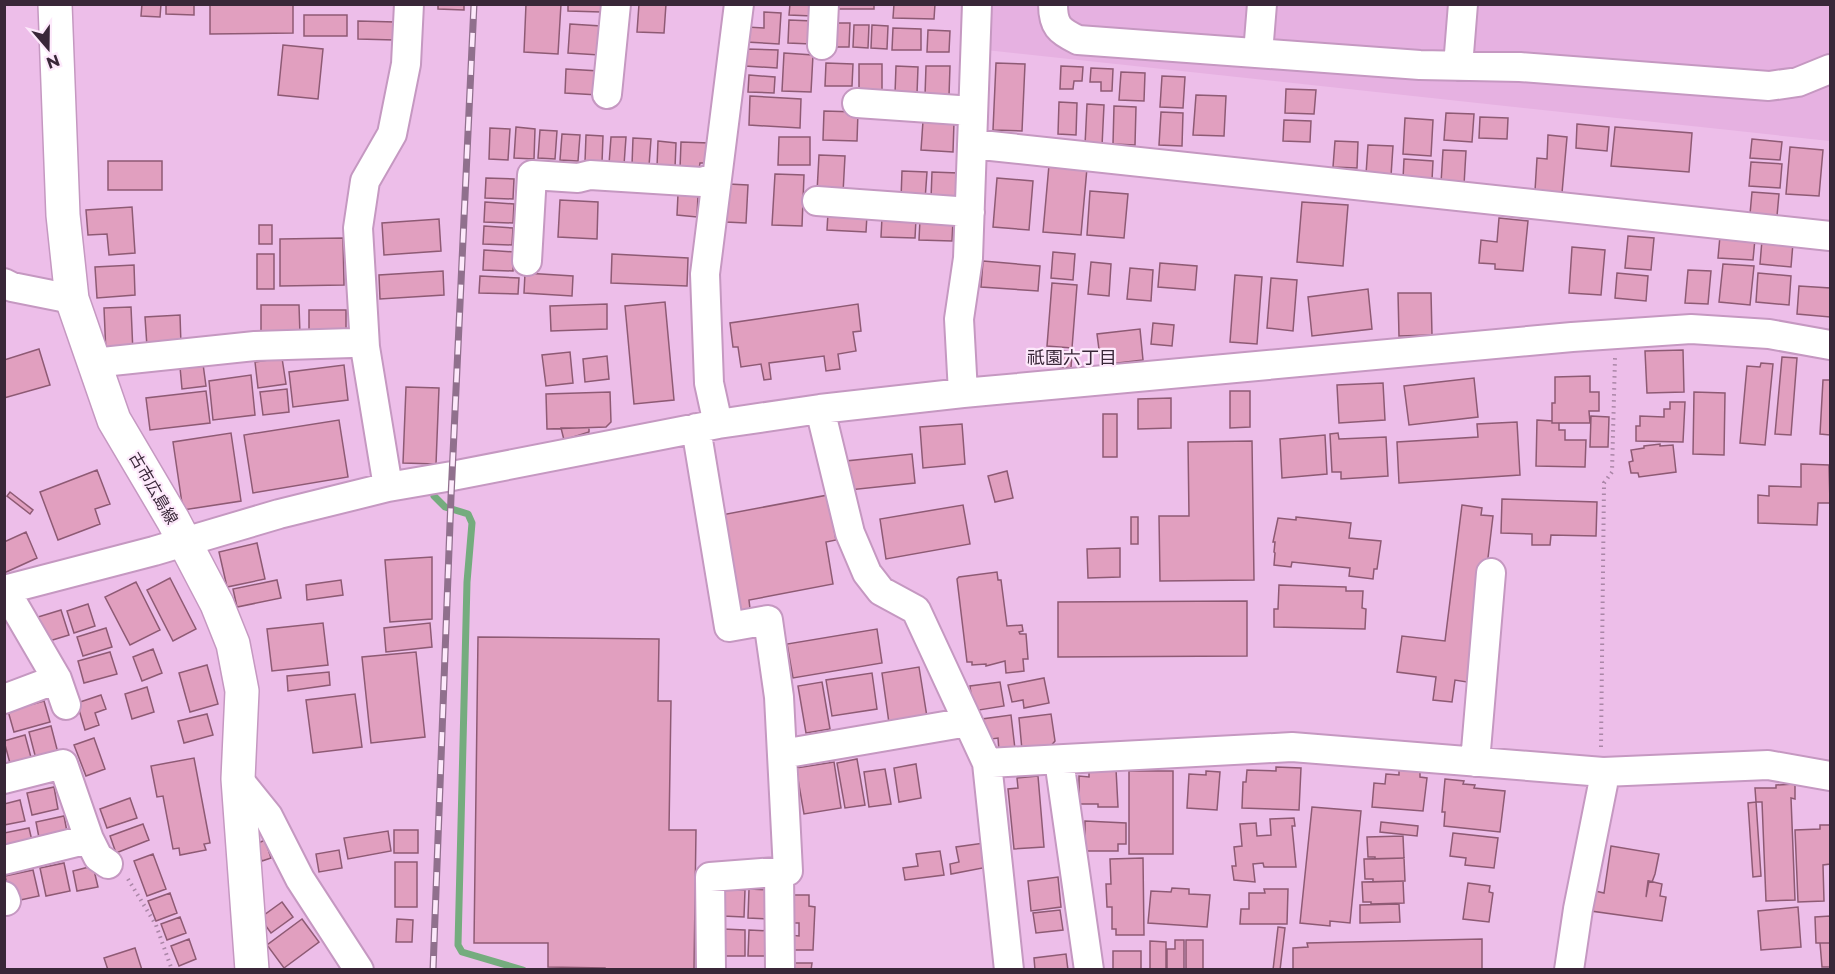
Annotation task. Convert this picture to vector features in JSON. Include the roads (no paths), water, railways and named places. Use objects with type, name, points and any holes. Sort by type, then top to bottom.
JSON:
[{"type":"main road","name":"古市広島線","points":[[55,4],[63,215],[72,299],[114,420],[185,543],[217,604],[233,644],[242,692],[238,779],[252,969]]},
{"type":"street","points":[[388,487],[365,347],[358,228],[364,181],[392,134],[406,64],[409,4]]},
{"type":"street","points":[[608,94],[616,4]]},
{"type":"street","points":[[711,969],[710,877],[788,871],[779,697],[768,620],[729,627],[707,426],[709,383],[705,274],[739,4]]},
{"type":"street","points":[[822,45],[825,4]]},
{"type":"street","points":[[963,393],[959,319],[968,258],[977,4]]},
{"type":"street","points":[[1053,4],[1053,19],[1063,33],[1078,40],[1420,65],[1520,67],[1769,86],[1798,82],[1830,69]]},
{"type":"street","points":[[1258,53],[1262,4]]},
{"type":"street","points":[[1458,66],[1463,4]]},
{"type":"street","points":[[857,103],[973,111]]},
{"type":"street","points":[[972,144],[1830,236]]},
{"type":"street","points":[[527,261],[532,175],[578,178],[591,175],[702,182],[717,177]]},
{"type":"street","points":[[818,201],[970,212]]},
{"type":"street","points":[[4,284],[72,299]]},
{"type":"street","points":[[4,699],[62,692],[6,590],[185,543],[279,514],[388,487],[707,426],[819,409],[963,393],[1680,329],[1769,334],[1830,345]]},
{"type":"street","points":[[93,363],[255,346],[352,343]]},
{"type":"street","points":[[819,409],[850,533],[867,573],[881,591],[916,610],[987,763],[1009,969]]},
{"type":"street","points":[[1475,762],[1491,573]]},
{"type":"street","points":[[782,754],[968,722]]},
{"type":"street","points":[[987,763],[1292,747],[1602,772],[1768,765],[1830,777]]},
{"type":"street","points":[[1059,760],[1089,969]]},
{"type":"street","points":[[4,779],[63,764],[89,839],[98,857],[108,864]]},
{"type":"street","points":[[1569,969],[1578,909],[1603,784],[1602,772]]},
{"type":"street","points":[[238,779],[268,816],[300,879],[359,969]]},
{"type":"street","points":[[4,860],[89,839]]},
{"type":"street","points":[[779,871],[780,969]]},
{"type":"waterway","points":[[434,496],[445,507],[468,514],[472,523],[467,582],[458,945],[462,952],[523,970]]},
{"type":"railway","points":[[433,970],[451,497],[474,4]]},
{"type":"district","name":"祇園六丁目","points":[[1072,358]]}]
